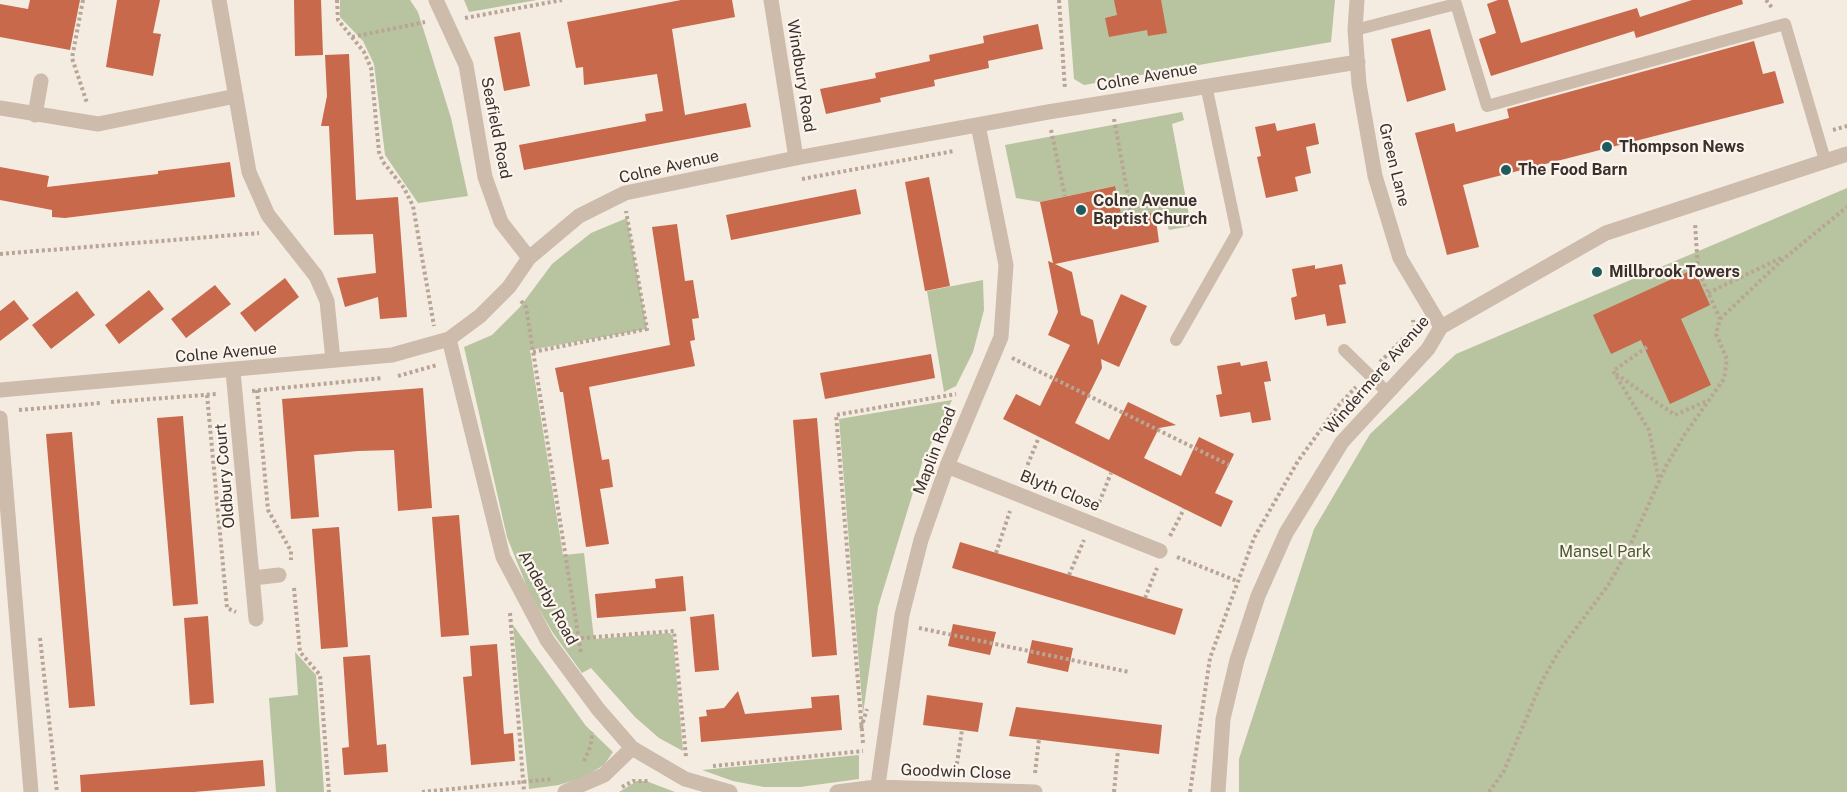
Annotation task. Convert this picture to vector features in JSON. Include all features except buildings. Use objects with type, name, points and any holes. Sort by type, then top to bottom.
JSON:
[{"type":"street","points":[[219,0],[249,172],[268,215],[316,276],[327,301],[333,360]]},
{"type":"street","name":"Seafield Road","points":[[436,0],[451,28],[466,65],[485,177],[501,222],[529,258]]},
{"type":"street","name":"Windbury Road","points":[[771,0],[796,158]]},
{"type":"street","name":"Green Lane","points":[[1357,0],[1355,30],[1364,122],[1375,176],[1400,258],[1441,327]]},
{"type":"street","name":"Colne Avenue","points":[[0,390],[392,355],[443,341],[480,316],[508,287],[529,258],[579,216],[623,194],[796,158],[1047,112],[1358,62]]},
{"type":"street","points":[[35,115],[41,81]]},
{"type":"street","points":[[0,108],[94,123],[236,96]]},
{"type":"street","name":"Maplin Road","points":[[873,789],[900,624],[921,540],[947,466],[1001,337],[1006,265],[978,125]]},
{"type":"street","name":"Windermere Avenue","points":[[1218,792],[1223,719],[1237,660],[1258,596],[1286,533],[1341,442],[1428,349],[1441,327],[1606,233],[1847,154]]},
{"type":"street","name":"Anderby Road","points":[[443,341],[503,557],[547,640],[589,697],[633,748],[688,780],[730,792]]},
{"type":"street","name":"Oldbury Court","points":[[233,371],[256,619]]},
{"type":"street","points":[[0,418],[31,792]]},
{"type":"street","name":"Blyth Close","points":[[947,466],[1160,551]]},
{"type":"street","points":[[253,578],[279,575]]},
{"type":"street","points":[[562,785],[604,776],[633,748]]},
{"type":"street","points":[[837,792],[873,789]]},
{"type":"street","name":"Goodwin Close","points":[[873,789],[1034,792]]},
{"type":"lane","points":[[1355,30],[1456,4],[1487,106],[1785,24],[1825,160]]},
{"type":"lane","points":[[1176,340],[1237,233],[1206,85]]},
{"type":"lane","points":[[1344,350],[1387,392]]},
{"type":"path","points":[[83,0],[72,58],[94,123]]},
{"type":"path","points":[[337,0],[338,20],[364,52],[371,68],[379,152],[383,162],[404,188],[413,206],[443,341]]},
{"type":"path","points":[[1059,0],[1065,96]]},
{"type":"path","points":[[1111,101],[1132,217]]},
{"type":"path","points":[[1047,112],[1065,196]]},
{"type":"path","points":[[1104,119],[1125,116]]},
{"type":"path","points":[[1041,132],[1062,128]]},
{"type":"path","points":[[795,180],[982,145]]},
{"type":"path","points":[[533,352],[647,329],[623,194]]},
{"type":"path","points":[[1693,204],[1698,270],[1720,318]]},
{"type":"path","points":[[1489,792],[1504,771],[1559,651],[1608,584],[1628,550],[1659,482],[1685,434],[1727,371],[1727,359],[1716,334],[1720,318],[1790,254],[1847,207]]},
{"type":"path","points":[[617,219],[633,211]]},
{"type":"path","points":[[0,254],[281,231]]},
{"type":"path","points":[[1708,293],[1790,254]]},
{"type":"path","points":[[508,287],[526,307],[583,662]]},
{"type":"path","points":[[514,308],[528,292]]},
{"type":"path","points":[[1613,371],[1647,347]]},
{"type":"path","points":[[1009,367],[1015,348]]},
{"type":"path","points":[[995,350],[1229,465]]},
{"type":"path","points":[[1613,371],[1675,415],[1709,400]]},
{"type":"path","points":[[1613,371],[1649,430],[1659,482]]},
{"type":"path","points":[[205,373],[227,608],[244,617],[256,619]]},
{"type":"path","points":[[954,403],[962,385]]},
{"type":"path","points":[[873,789],[863,751],[836,416],[958,393]]},
{"type":"path","points":[[1160,551],[1237,581]]},
{"type":"path","points":[[900,624],[1129,672]]},
{"type":"path","points":[[547,640],[674,631],[688,780]]},
{"type":"path","points":[[581,765],[593,737],[589,697]]},
{"type":"path","points":[[861,728],[867,706]]},
{"type":"path","points":[[953,790],[962,730]]},
{"type":"path","points":[[1034,792],[1039,739]]},
{"type":"path","points":[[1114,792],[1118,750]]},
{"type":"path","points":[[705,766],[863,751]]},
{"type":"path","points":[[616,791],[633,781],[651,781],[658,784]]},
{"type":"path","points":[[422,792],[562,785]]},
{"type":"green space","points":[[340,0],[410,0],[418,12],[451,118],[468,196],[418,203],[385,155],[374,64],[363,41],[340,17]]},
{"type":"green space","points":[[464,0],[537,0],[469,12]]},
{"type":"green space","points":[[1068,0],[1335,0],[1331,42],[1084,85],[1074,79]]},
{"type":"green space","points":[[1182,112],[1184,120],[1172,124],[1191,226],[1169,230],[1167,223],[1158,225],[1155,212],[1122,219],[1114,186],[1040,202],[1016,198],[1005,145]]},
{"type":"green space","name":"Mansel Park","points":[[1847,188],[1847,792],[1239,792],[1239,759],[1314,529],[1370,434],[1456,354]]},
{"type":"green space","points":[[627,218],[647,329],[530,350],[563,555],[584,553],[594,639],[670,633],[673,637],[683,751],[659,738],[635,717],[591,668],[582,673],[553,633],[529,592],[507,537],[464,347],[492,335],[520,307],[552,264],[591,233]]},
{"type":"green space","points":[[983,280],[984,310],[973,352],[956,386],[944,392],[927,291]]},
{"type":"green space","points":[[952,400],[922,463],[878,607],[863,714],[839,419]]},
{"type":"green space","points":[[513,625],[586,726],[613,752],[604,765],[584,777],[559,785],[529,789]]},
{"type":"green space","points":[[295,652],[316,675],[324,792],[276,792],[269,698],[298,695]]},
{"type":"green space","points":[[859,755],[859,779],[800,787],[764,787],[733,781],[702,770]]},
{"type":"green space","points":[[637,781],[646,781],[675,792],[619,792]]},
{"type":"place","name":"Thompson News","points":[[1607,147]]},
{"type":"place","name":"The Food Barn","points":[[1506,170]]},
{"type":"place","name":"Colne Avenue Baptist Church","points":[[1081,210]]},
{"type":"place","name":"Millbrook Towers","points":[[1597,272]]}]
